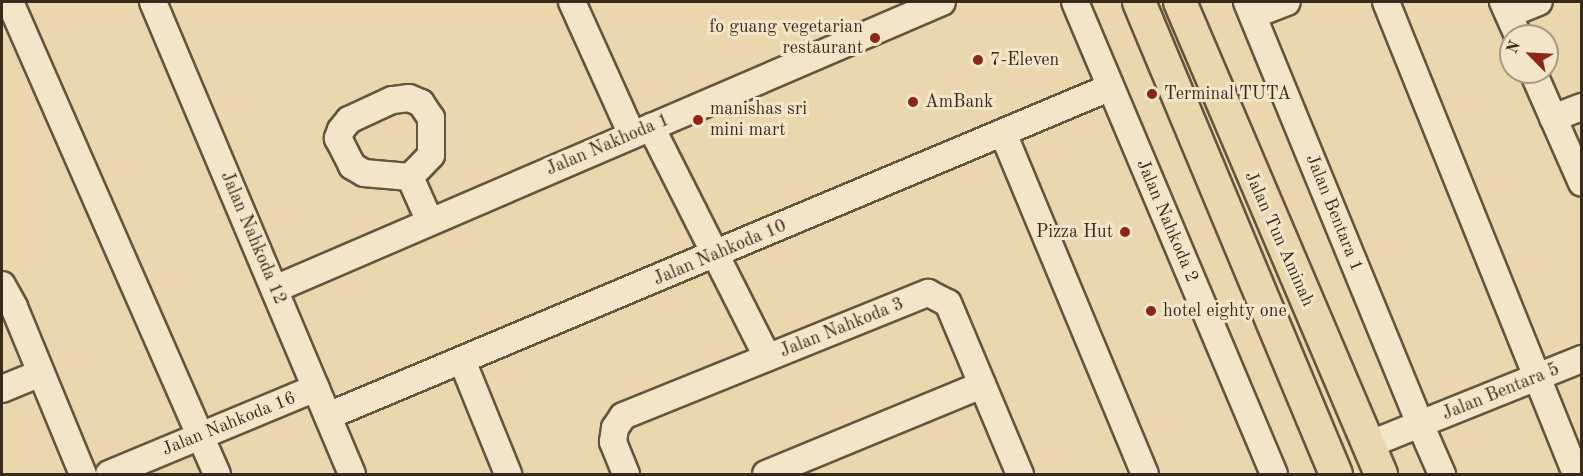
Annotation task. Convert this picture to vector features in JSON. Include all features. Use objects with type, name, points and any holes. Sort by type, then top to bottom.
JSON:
[{"type":"main road","name":"Jalan Tun Aminah","points":[[1139,2],[1336,474]]},
{"type":"main road","name":"Jalan Tun Aminah","points":[[1179,2],[1381,474]]},
{"type":"street","name":"Jalan Nahkoda 12","points":[[153,2],[352,474]]},
{"type":"street","points":[[572,2],[641,131],[715,255],[767,357]]},
{"type":"street","name":"Jalan Nakhoda 1","points":[[275,289],[641,131],[907,8],[942,2]]},
{"type":"street","name":"Jalan Nahkoda 2","points":[[1075,2],[1268,473]]},
{"type":"street","points":[[1250,8],[1287,2]]},
{"type":"street","points":[[1386,2],[1576,474]]},
{"type":"street","points":[[1510,17],[1539,2]]},
{"type":"street","points":[[13,6],[217,474]]},
{"type":"street","name":"Jalan Bentara 1","points":[[1250,8],[1442,474]]},
{"type":"street","points":[[1538,84],[1581,183]]},
{"type":"street","name":"Jalan Nahkoda 10","points":[[328,416],[463,363],[1111,87]]},
{"type":"street","points":[[1553,118],[1581,107]]},
{"type":"street","points":[[1002,133],[1145,474]]},
{"type":"street","points":[[410,177],[430,222]]},
{"type":"street","points":[[2,285],[83,474]]},
{"type":"street","name":"Jalan Nahkoda 3","points":[[626,474],[613,442],[615,428],[623,416],[928,293],[948,303],[1020,474]]},
{"type":"street","name":"Jalan Bentara 5","points":[[1420,424],[1581,359]]},
{"type":"street","points":[[463,363],[508,474]]},
{"type":"street","points":[[2,389],[41,373]]},
{"type":"street","points":[[766,474],[982,385]]},
{"type":"street","name":"Jalan Nahkoda 16","points":[[109,474],[316,388]]},
{"type":"street","points":[[1368,445],[1420,424]]},
{"type":"place","name":"fo guang vegetarian restaurant","points":[[875,38]]},
{"type":"place","name":"7-Eleven","points":[[978,60]]},
{"type":"place","name":"Terminal TUTA","points":[[1152,94]]},
{"type":"place","name":"AmBank","points":[[913,102]]},
{"type":"place","name":"manishas sri mini mart","points":[[698,120]]},
{"type":"place","name":"Pizza Hut","points":[[1125,232]]},
{"type":"place","name":"hotel eighty one","points":[[1151,311]]}]
